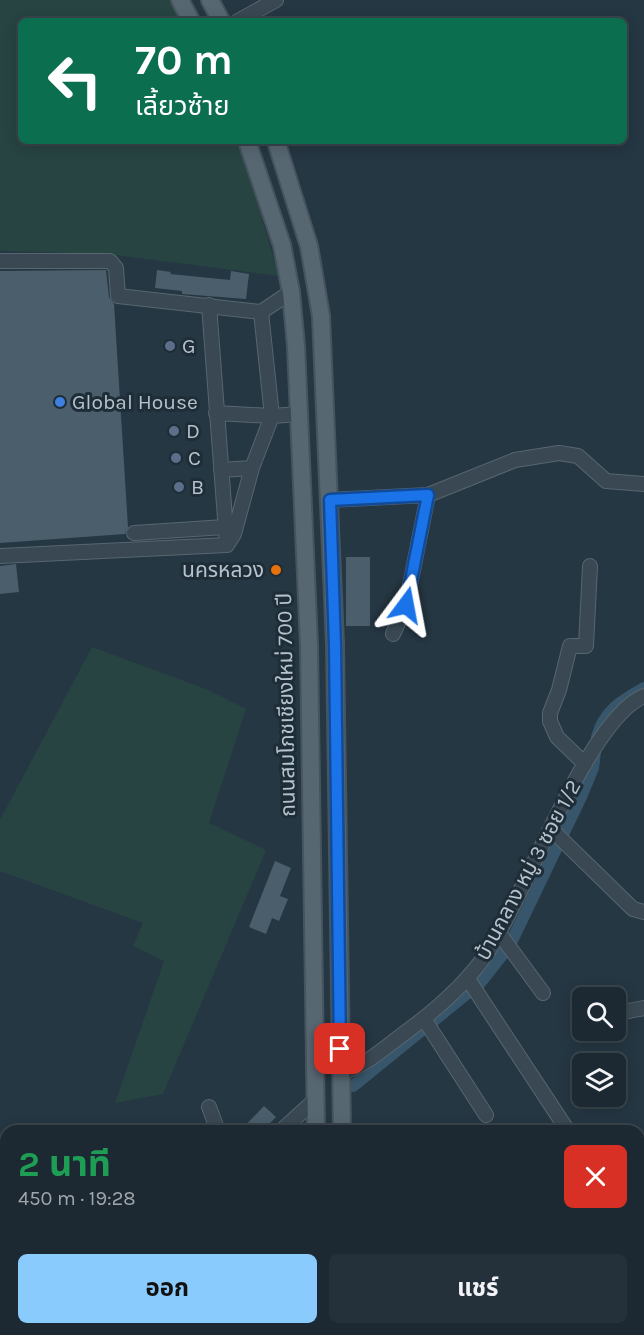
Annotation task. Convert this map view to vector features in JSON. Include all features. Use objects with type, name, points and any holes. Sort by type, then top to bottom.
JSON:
[{"type":"main road","points":[[180,0],[189,18]]},
{"type":"main road","points":[[210,0],[219,18]]},
{"type":"main road","name":"ถนนสมโภชเชียงใหม่ 700 ปี","points":[[248,144],[282,245],[291,292],[309,645],[316,1125]]},
{"type":"main road","points":[[277,144],[309,246],[321,316],[335,645],[342,1125]]},
{"type":"street","points":[[243,18],[276,0]]},
{"type":"street","points":[[0,261],[110,261],[116,268],[118,296],[261,312],[291,292]]},
{"type":"street","points":[[209,305],[227,545]]},
{"type":"street","points":[[227,545],[234,534],[252,468],[272,416],[261,312]]},
{"type":"street","points":[[216,413],[272,416],[299,414]]},
{"type":"street","points":[[330,500],[428,495],[506,463],[559,453],[578,456],[606,481],[644,484]]},
{"type":"street","points":[[221,470],[252,468]]},
{"type":"street","points":[[393,634],[404,611],[428,495]]},
{"type":"street","points":[[134,533],[225,527]]},
{"type":"street","points":[[0,556],[227,545]]},
{"type":"street","points":[[585,764],[556,737],[550,713],[559,690],[570,646],[586,646],[590,566]]},
{"type":"street","name":"บ้านกลาง หมู่ 3 ซอย 1/2","points":[[340,1073],[363,1063],[424,1019],[468,979],[499,933],[585,764],[610,723],[634,700],[644,696]]},
{"type":"street","points":[[552,830],[633,909],[644,912]]},
{"type":"street","points":[[499,933],[543,993]]},
{"type":"street","points":[[468,979],[564,1125]]},
{"type":"street","points":[[626,1011],[644,1008]]},
{"type":"street","points":[[424,1019],[486,1115]]},
{"type":"street","points":[[287,1125],[314,1101]]},
{"type":"street","points":[[209,1107],[216,1125]]},
{"type":"green space","points":[[0,0],[170,0],[179,18],[18,18],[18,144],[240,144],[279,276],[107,254],[0,251]]},
{"type":"green space","points":[[92,647],[206,689],[246,709],[209,823],[266,850],[163,1094],[115,1103],[164,961],[133,946],[143,923],[0,871],[0,820]]},
{"type":"building","name":"Global House","points":[[106,270],[109,297],[114,304],[128,527],[125,534],[0,543],[0,271]]},
{"type":"building","points":[[157,270],[171,272],[170,274],[230,280],[231,271],[249,274],[246,299],[182,294],[182,291],[155,288]]},
{"type":"building","points":[[346,557],[370,557],[370,626],[346,626]]},
{"type":"building","points":[[16,564],[19,592],[0,594],[0,566]]},
{"type":"building","points":[[275,861],[291,868],[280,896],[288,899],[279,921],[272,918],[266,934],[249,927]]},
{"type":"building","points":[[264,1106],[276,1117],[268,1125],[246,1125]]},
{"type":"waterway","points":[[597,737],[609,713],[628,697],[644,688]]},
{"type":"waterway","points":[[353,1086],[480,983],[510,945],[581,797],[593,768],[595,752]]},
{"type":"place","name":"G","points":[[170,346]]},
{"type":"place","name":"Global House","points":[[60,402]]},
{"type":"place","name":"D","points":[[174,431]]},
{"type":"place","name":"C","points":[[176,458]]},
{"type":"place","name":"B","points":[[179,487]]},
{"type":"place","name":"นครหลวง","points":[[276,570]]},
{"type":"route","points":[[340,1049],[335,645],[330,500],[428,495],[406,605]]}]
